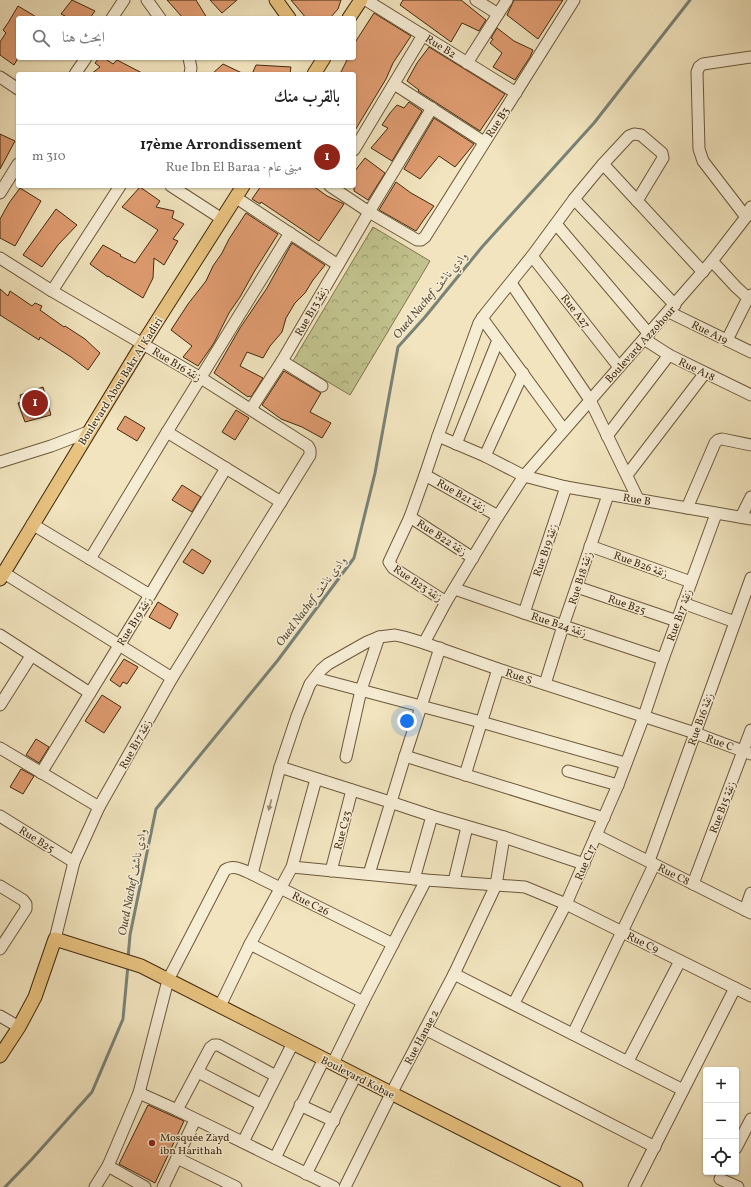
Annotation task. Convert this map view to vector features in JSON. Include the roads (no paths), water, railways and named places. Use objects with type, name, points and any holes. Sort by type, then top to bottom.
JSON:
[{"type":"main road","points":[[276,0],[288,16]]},
{"type":"main road","points":[[350,16],[361,0]]},
{"type":"main road","name":"Boulevard Abou Bakr Al Kadiri","points":[[2,576],[88,432],[239,192]]},
{"type":"main road","name":"Boulevard Kobae","points":[[55,939],[141,966],[576,1187]]},
{"type":"main road","name":"Rue B17 زنقة","points":[[0,1056],[19,1027],[35,997],[55,939]]},
{"type":"street","points":[[113,16],[124,0]]},
{"type":"street","points":[[147,0],[159,16]]},
{"type":"street","name":"Rue B2","points":[[366,0],[516,94]]},
{"type":"street","points":[[476,0],[498,14]]},
{"type":"street","points":[[467,63],[507,0]]},
{"type":"street","name":"Rue B3","points":[[369,212],[417,240],[421,240],[424,237],[516,94],[574,0]]},
{"type":"street","points":[[356,147],[423,35]]},
{"type":"street","points":[[748,212],[703,161],[701,156],[699,150],[697,72],[698,67],[703,64],[751,57]]},
{"type":"street","points":[[76,72],[85,60]]},
{"type":"street","points":[[189,60],[190,72]]},
{"type":"street","points":[[0,77],[16,88]]},
{"type":"street","points":[[394,84],[484,142]]},
{"type":"street","name":"Rue B13 زنقة","points":[[251,409],[282,361],[432,108]]},
{"type":"street","points":[[410,517],[438,436],[482,318],[532,256],[574,199],[603,164],[629,136],[634,134],[641,135],[662,153],[662,158],[637,200]]},
{"type":"street","points":[[603,164],[703,272]]},
{"type":"street","points":[[0,193],[16,167]]},
{"type":"street","points":[[52,291],[119,188]]},
{"type":"street","points":[[174,188],[222,219]]},
{"type":"street","points":[[334,188],[369,212]]},
{"type":"street","points":[[239,192],[290,233],[338,265]]},
{"type":"street","points":[[574,199],[672,308]]},
{"type":"street","name":"Boulevard Azzohour","points":[[424,643],[446,602],[524,476],[703,272],[748,212]]},
{"type":"street","name":"Rue A18","points":[[556,224],[646,337],[669,355],[751,395]]},
{"type":"street","points":[[90,559],[290,233]]},
{"type":"street","name":"Rue A27","points":[[532,256],[619,367]]},
{"type":"street","name":"Rue B16 زنقة","points":[[0,258],[52,291],[201,378],[308,446],[310,450]]},
{"type":"street","points":[[712,261],[736,287],[750,297],[727,340]]},
{"type":"street","points":[[511,283],[590,400],[638,499]]},
{"type":"street","name":"Rue A19","points":[[672,308],[751,352]]},
{"type":"street","points":[[482,318],[564,430]]},
{"type":"street","points":[[456,444],[498,340]]},
{"type":"street","points":[[607,436],[669,355]]},
{"type":"street","points":[[282,361],[322,386]]},
{"type":"street","points":[[485,456],[523,373]]},
{"type":"street","points":[[627,475],[705,373]]},
{"type":"street","points":[[0,462],[51,446],[88,432]]},
{"type":"street","points":[[167,432],[281,502]]},
{"type":"street","name":"Rue B","points":[[438,436],[485,456],[524,476],[566,487],[608,495],[746,518]]},
{"type":"street","points":[[686,508],[715,443],[718,440],[751,445]]},
{"type":"street","name":"Rue B17 زنقة","points":[[55,939],[74,862],[99,807],[172,678],[310,455],[310,450]]},
{"type":"street","name":"Rue B19 زنقة","points":[[41,773],[226,468]]},
{"type":"street","name":"Rue B21 زنقة","points":[[425,475],[498,516]]},
{"type":"street","name":"Rue B19 زنقة","points":[[524,613],[566,487]]},
{"type":"street","name":"Rue B18 زنقة","points":[[545,684],[563,626],[608,495]]},
{"type":"street","points":[[746,518],[751,497]]},
{"type":"street","name":"Rue B17 زنقة","points":[[644,716],[663,659],[716,514]]},
{"type":"street","name":"Rue B22 زنقة","points":[[410,517],[473,558]]},
{"type":"street","name":"Rue B23 زنقة","points":[[410,517],[390,559],[390,564],[393,568],[446,602]]},
{"type":"street","points":[[32,524],[150,594]]},
{"type":"street","name":"Rue B26 زنقة","points":[[590,546],[691,582]]},
{"type":"street","points":[[2,576],[119,644],[172,678]]},
{"type":"street","name":"Rue B16 زنقة","points":[[573,1034],[652,863],[695,733],[751,578]]},
{"type":"street","name":"Rue B25","points":[[577,587],[677,621]]},
{"type":"street","name":"Rue B24 زنقة","points":[[455,589],[663,659]]},
{"type":"street","points":[[684,603],[735,622]]},
{"type":"street","points":[[0,635],[90,693]]},
{"type":"street","points":[[252,874],[280,767],[296,716],[306,692],[321,670],[328,664],[379,637]]},
{"type":"street","points":[[346,756],[361,690],[379,637]]},
{"type":"street","name":"Rue S","points":[[379,637],[404,637],[644,716]]},
{"type":"street","points":[[370,874],[390,802],[440,648]]},
{"type":"street","points":[[0,705],[32,656]]},
{"type":"street","points":[[464,775],[498,669]]},
{"type":"street","points":[[315,678],[481,722],[626,763]]},
{"type":"street","name":"Rue C","points":[[644,716],[747,752]]},
{"type":"street","name":"Rue C17","points":[[514,1003],[566,904],[618,785],[644,716]]},
{"type":"street","name":"Rue B15 زنقة","points":[[693,884],[747,752],[751,730]]},
{"type":"street","points":[[0,748],[99,807]]},
{"type":"street","points":[[405,756],[604,818]]},
{"type":"street","points":[[280,767],[467,827],[504,837],[584,864]]},
{"type":"street","points":[[568,771],[618,785]]},
{"type":"street","points":[[220,1006],[250,944],[292,867],[316,779]]},
{"type":"street","name":"Rue C23","points":[[331,871],[352,790]]},
{"type":"street","name":"Rue B25","points":[[0,816],[74,862]]},
{"type":"street","points":[[414,879],[432,816]]},
{"type":"street","points":[[454,881],[467,827]]},
{"type":"street","name":"Rue C8","points":[[596,835],[748,912]]},
{"type":"street","name":"Rue Hanae 2","points":[[345,1187],[391,1094],[454,974],[496,885],[504,837]]},
{"type":"street","name":"Rue C26","points":[[168,980],[222,873],[228,868],[237,867],[393,944]]},
{"type":"street","name":"Rue C9","points":[[292,867],[414,879],[525,887],[566,904],[751,996]]},
{"type":"street","points":[[275,1158],[300,1105],[363,1002],[426,880]]},
{"type":"street","points":[[0,886],[23,900],[26,904],[26,909],[0,949]]},
{"type":"street","points":[[748,912],[751,893]]},
{"type":"street","points":[[250,944],[363,1002]]},
{"type":"street","points":[[628,1061],[680,961]]},
{"type":"street","points":[[454,974],[684,1090]]},
{"type":"street","points":[[94,1187],[108,1166],[138,1094],[168,980]]},
{"type":"street","points":[[634,1187],[735,988]]},
{"type":"street","points":[[0,1016],[19,1027]]},
{"type":"street","points":[[425,1029],[655,1147]]},
{"type":"street","points":[[177,1110],[210,1048],[214,1044],[276,1076]]},
{"type":"street","points":[[242,1142],[293,1044]]},
{"type":"street","points":[[198,1072],[262,1105]]},
{"type":"street","points":[[306,1174],[356,1075]]},
{"type":"street","points":[[138,1094],[177,1110],[332,1186]]},
{"type":"street","points":[[300,1105],[334,1121]]},
{"type":"street","points":[[163,1187],[195,1120]]},
{"type":"street","points":[[739,1142],[750,1122]]},
{"type":"street","points":[[177,1158],[236,1187]]},
{"type":"street","points":[[108,1166],[142,1186]]},
{"type":"street","points":[[720,1179],[738,1187]]},
{"type":"street","points":[[313,1187],[332,1186]]},
{"type":"waterway","name":"Oued Nachef وادي ناشف","points":[[128,958],[130,935],[156,809],[278,660],[354,558],[375,473],[398,347],[425,317],[482,247],[594,123],[690,0]]},
{"type":"waterway","name":"Oued Nachef وادي ناشف","points":[[5,1187],[92,1092],[123,1019],[128,965]]},
{"type":"place","name":"17ème Arrondissement","points":[[35,403]]},
{"type":"place","name":"Mosquée Zayd ibn Harithah","points":[[152,1143]]}]
